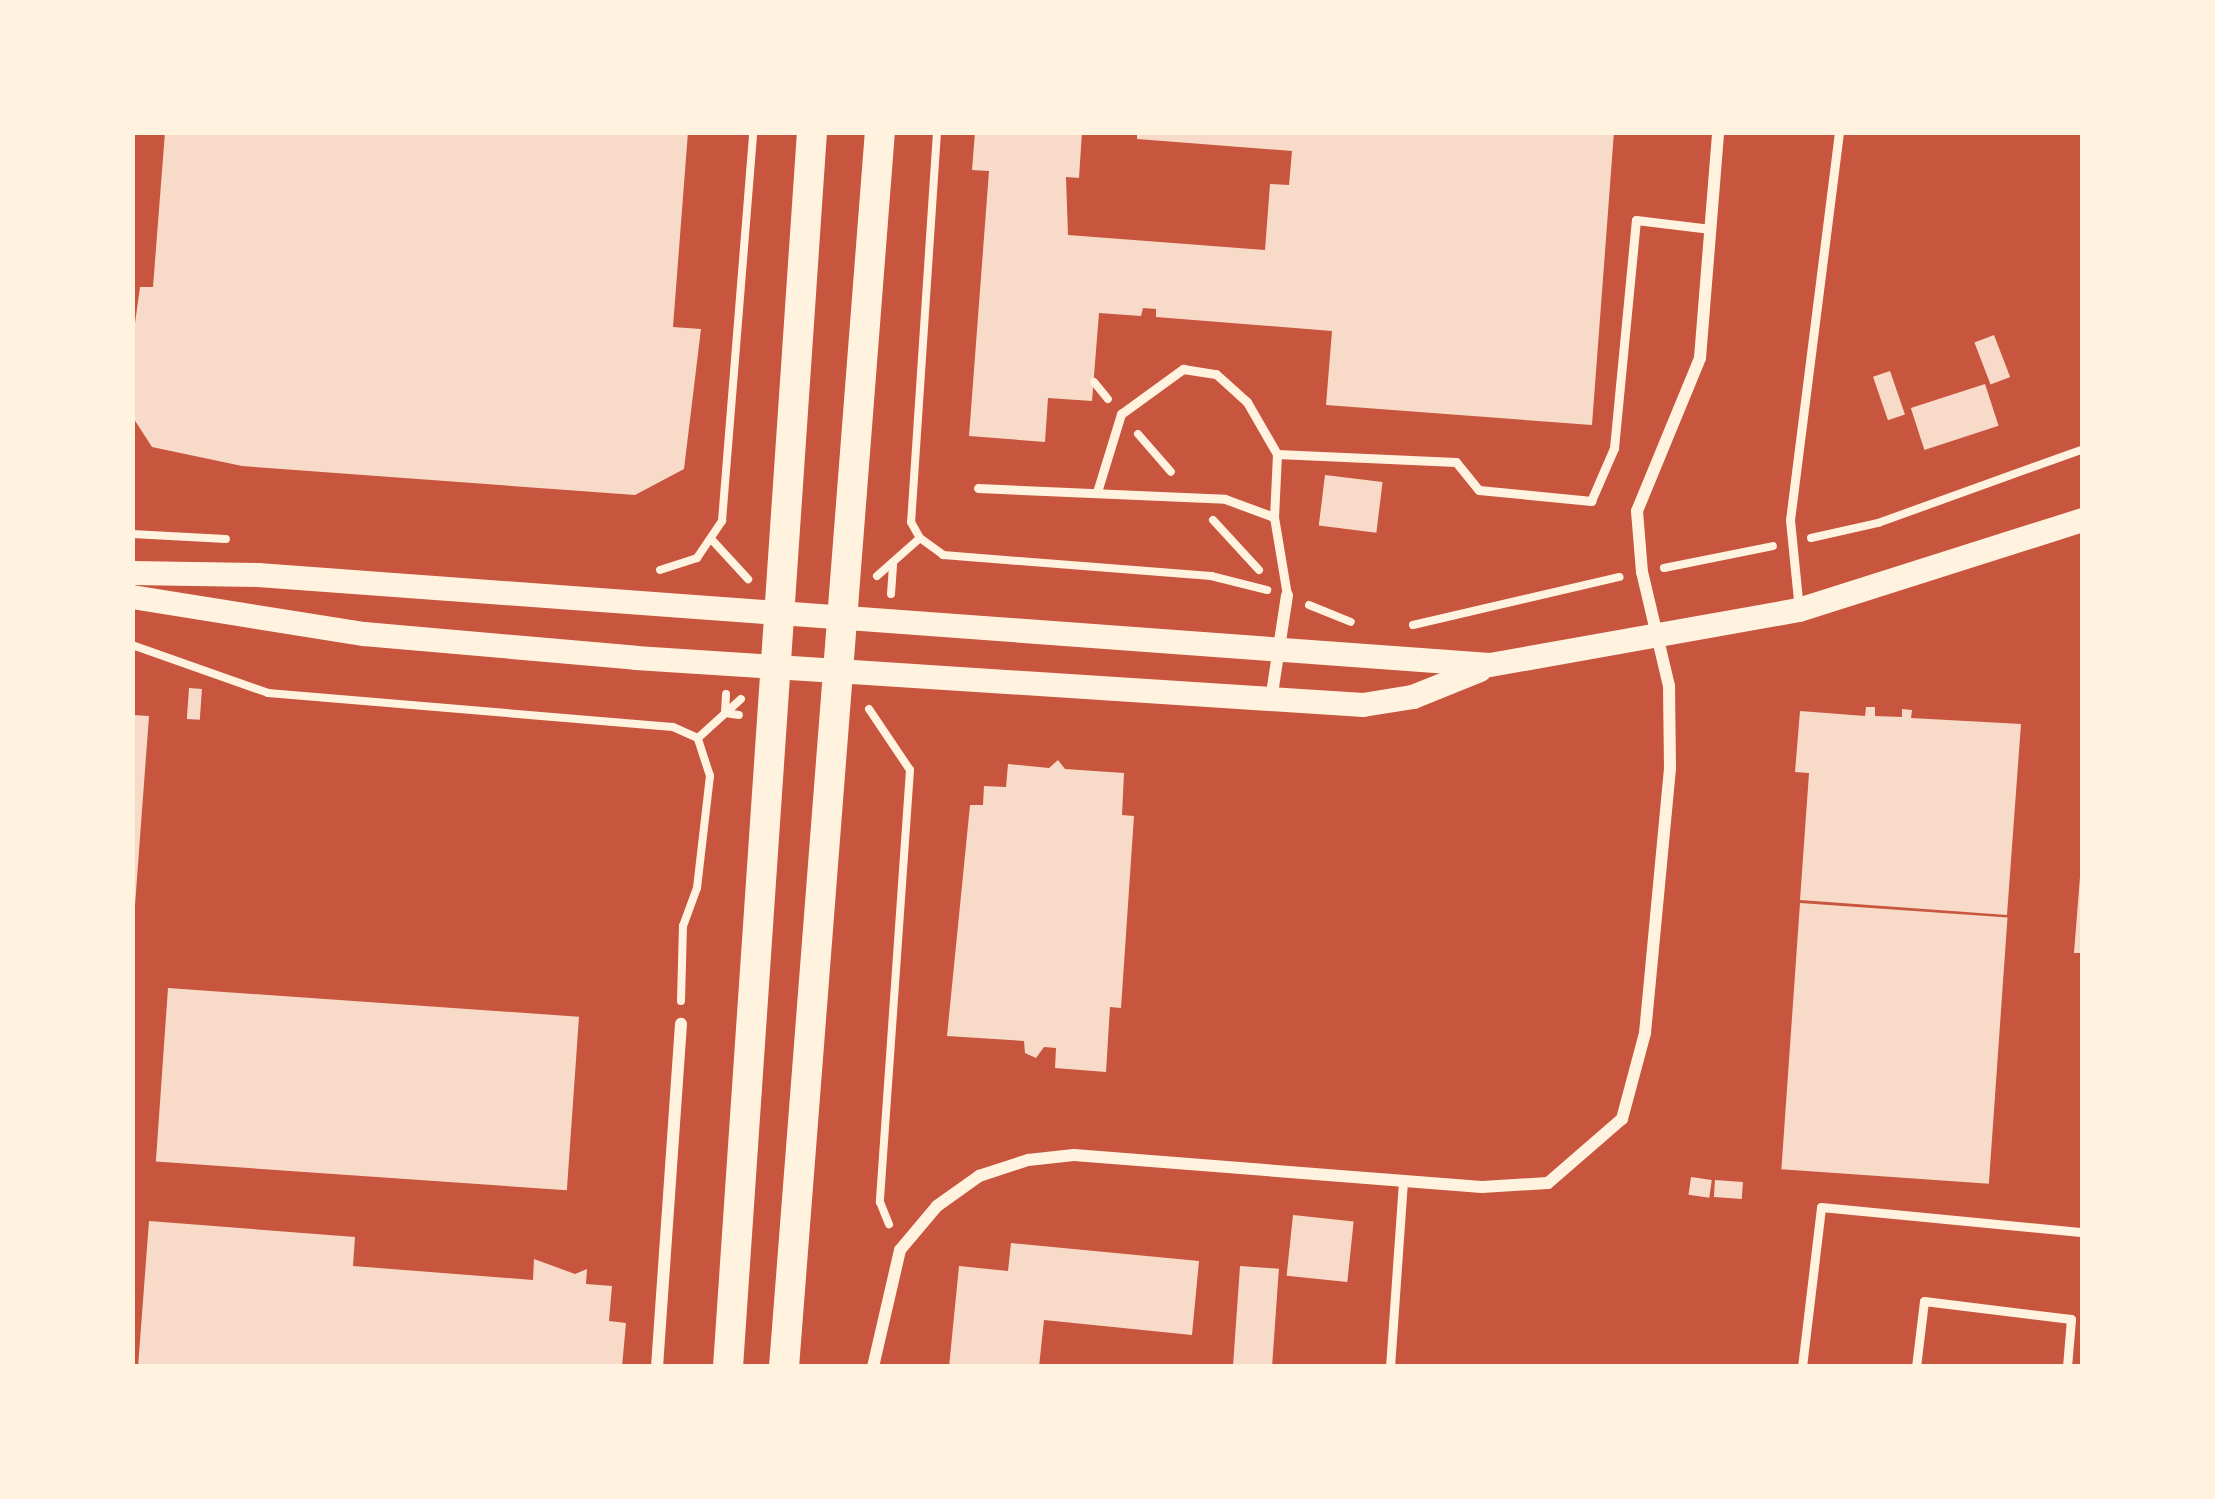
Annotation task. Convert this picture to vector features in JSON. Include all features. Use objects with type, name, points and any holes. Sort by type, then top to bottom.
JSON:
[{"type":"main road","points":[[728,1367],[812,132]]},
{"type":"main road","points":[[784,1367],[880,132]]},
{"type":"main road","points":[[132,573],[1276,646],[1381,663],[1490,665],[1658,641],[1799,610],[2083,520]]},
{"type":"main road","points":[[132,597],[364,634],[839,673],[1363,705],[1413,697],[1490,665]]},
{"type":"street","points":[[873,1367],[900,1250],[964,1186],[1028,1160],[1074,1155],[1403,1181],[1549,1183],[1579,1165],[1622,1119],[1646,1033],[1670,768],[1669,686],[1642,572],[1637,511],[1700,358],[1718,132]]},
{"type":"street","points":[[1271,700],[1287,595]]},
{"type":"street","points":[[657,1367],[681,1024]]},
{"type":"lane","points":[[1799,610],[1789,543],[1839,132]]},
{"type":"lane","points":[[1277,454],[1456,462],[1479,490],[1591,501],[1614,448],[1636,220],[1710,229]]},
{"type":"lane","points":[[1097,492],[1121,414],[1183,369],[1216,374],[1247,402],[1277,454],[1274,517],[1287,595]]},
{"type":"lane","points":[[978,488],[1225,499],[1274,517]]},
{"type":"lane","points":[[1390,1367],[1403,1181]]},
{"type":"lane","points":[[1802,1367],[1821,1207],[2083,1232]]},
{"type":"lane","points":[[1916,1367],[1924,1301],[2071,1318],[2067,1367]]},
{"type":"path","points":[[729,561],[713,541],[725,506],[753,132]]},
{"type":"path","points":[[937,132],[911,522],[920,538],[943,555],[1211,576],[1287,595],[1371,625]]},
{"type":"path","points":[[1392,628],[1878,523],[2083,448]]},
{"type":"path","points":[[893,562],[920,538]]},
{"type":"path","points":[[132,645],[268,693],[673,727],[698,738],[710,776],[698,888],[683,926],[681,1024]]},
{"type":"path","points":[[900,1250],[880,1202],[910,770]]},
{"type":"building","points":[[165,132],[688,132],[673,327],[701,329],[684,469],[635,495],[242,466],[152,447],[132,416],[132,345],[140,287],[153,287]]},
{"type":"building","points":[[975,132],[1082,132],[1079,178],[1066,177],[1068,235],[1265,250],[1270,184],[1289,185],[1292,151],[1137,139],[1137,132],[1614,132],[1592,425],[1326,405],[1332,331],[1156,317],[1156,309],[1143,308],[1141,316],[1099,313],[1092,401],[1048,398],[1045,442],[969,436],[989,171],[972,170]]},
{"type":"building","points":[[1994,335],[2010,377],[1991,385],[1974,343]]},
{"type":"building","points":[[1890,371],[1905,414],[1888,420],[1873,377]]},
{"type":"building","points":[[1985,384],[1999,426],[1924,450],[1911,408]]},
{"type":"building","points":[[1325,475],[1383,482],[1376,533],[1319,526]]},
{"type":"building","points":[[189,688],[202,689],[200,720],[187,719]]},
{"type":"building","points":[[1866,707],[1875,707],[1875,716],[1902,717],[1902,709],[1912,710],[1911,718],[2021,724],[2007,915],[1800,900],[1809,773],[1795,772],[1800,711],[1865,716]]},
{"type":"building","points":[[132,715],[149,716],[135,905],[132,905]]},
{"type":"building","points":[[1058,760],[1065,769],[1124,773],[1122,815],[1134,816],[1121,1008],[1110,1007],[1106,1072],[1055,1068],[1056,1048],[1044,1047],[1036,1058],[1025,1053],[1024,1041],[947,1036],[970,805],[983,805],[984,786],[1006,787],[1008,764],[1049,768]]},
{"type":"building","points":[[2080,877],[2083,953],[2074,953]]},
{"type":"building","points":[[1800,903],[2007,918],[1989,1184],[1781,1169]]},
{"type":"building","points":[[168,988],[579,1017],[567,1190],[156,1162]]},
{"type":"building","points":[[1691,1177],[1712,1180],[1709,1198],[1688,1195]]},
{"type":"building","points":[[1715,1180],[1743,1182],[1742,1199],[1714,1197]]},
{"type":"building","points":[[1293,1215],[1354,1221],[1347,1282],[1287,1276]]},
{"type":"building","points":[[149,1221],[355,1237],[353,1266],[533,1280],[534,1259],[575,1274],[587,1269],[586,1284],[612,1286],[609,1321],[626,1323],[622,1367],[138,1367]]},
{"type":"building","points":[[1011,1243],[1199,1261],[1192,1335],[1044,1320],[1039,1367],[949,1367],[959,1266],[1008,1271]]},
{"type":"building","points":[[1240,1266],[1279,1269],[1272,1367],[1233,1367]]}]
